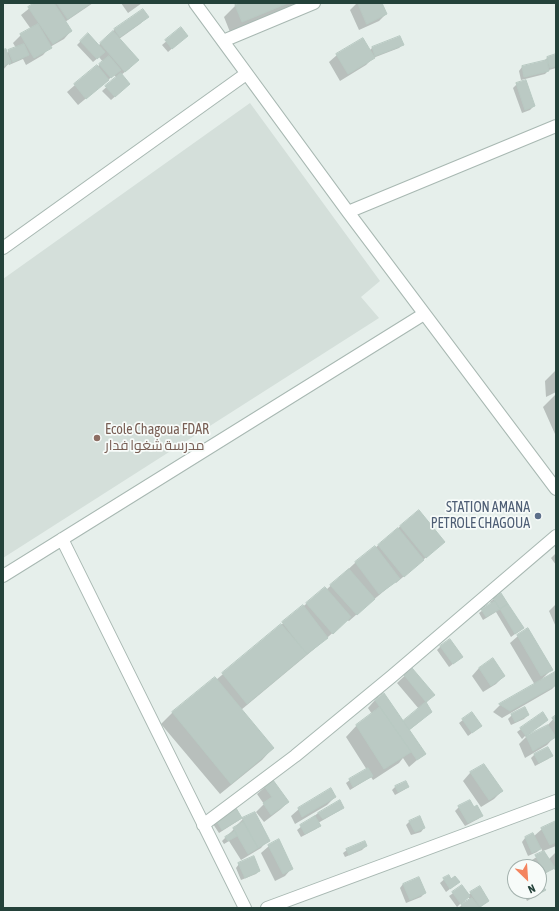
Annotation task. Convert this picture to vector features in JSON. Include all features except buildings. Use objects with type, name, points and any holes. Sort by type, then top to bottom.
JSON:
[{"type":"street","points":[[195,3],[348,212],[556,489]]},
{"type":"street","points":[[222,41],[314,3]]},
{"type":"street","points":[[3,248],[246,74]]},
{"type":"street","points":[[348,212],[556,126]]},
{"type":"street","points":[[3,576],[424,314]]},
{"type":"street","points":[[203,825],[295,756],[391,677],[556,536]]},
{"type":"street","points":[[62,539],[244,908]]},
{"type":"street","points":[[267,908],[556,801]]},
{"type":"shaded area","name":"Ecole Chagoua FDAR مدرسة شغوا فدار","points":[[250,103],[380,281],[361,297],[379,318],[3,558],[3,279]]},
{"type":"place","name":"Ecole Chagoua FDAR مدرسة شغوا فدار","points":[[97,438]]},
{"type":"place","name":"STATION AMANA PETROLE CHAGOUA","points":[[538,516]]}]
